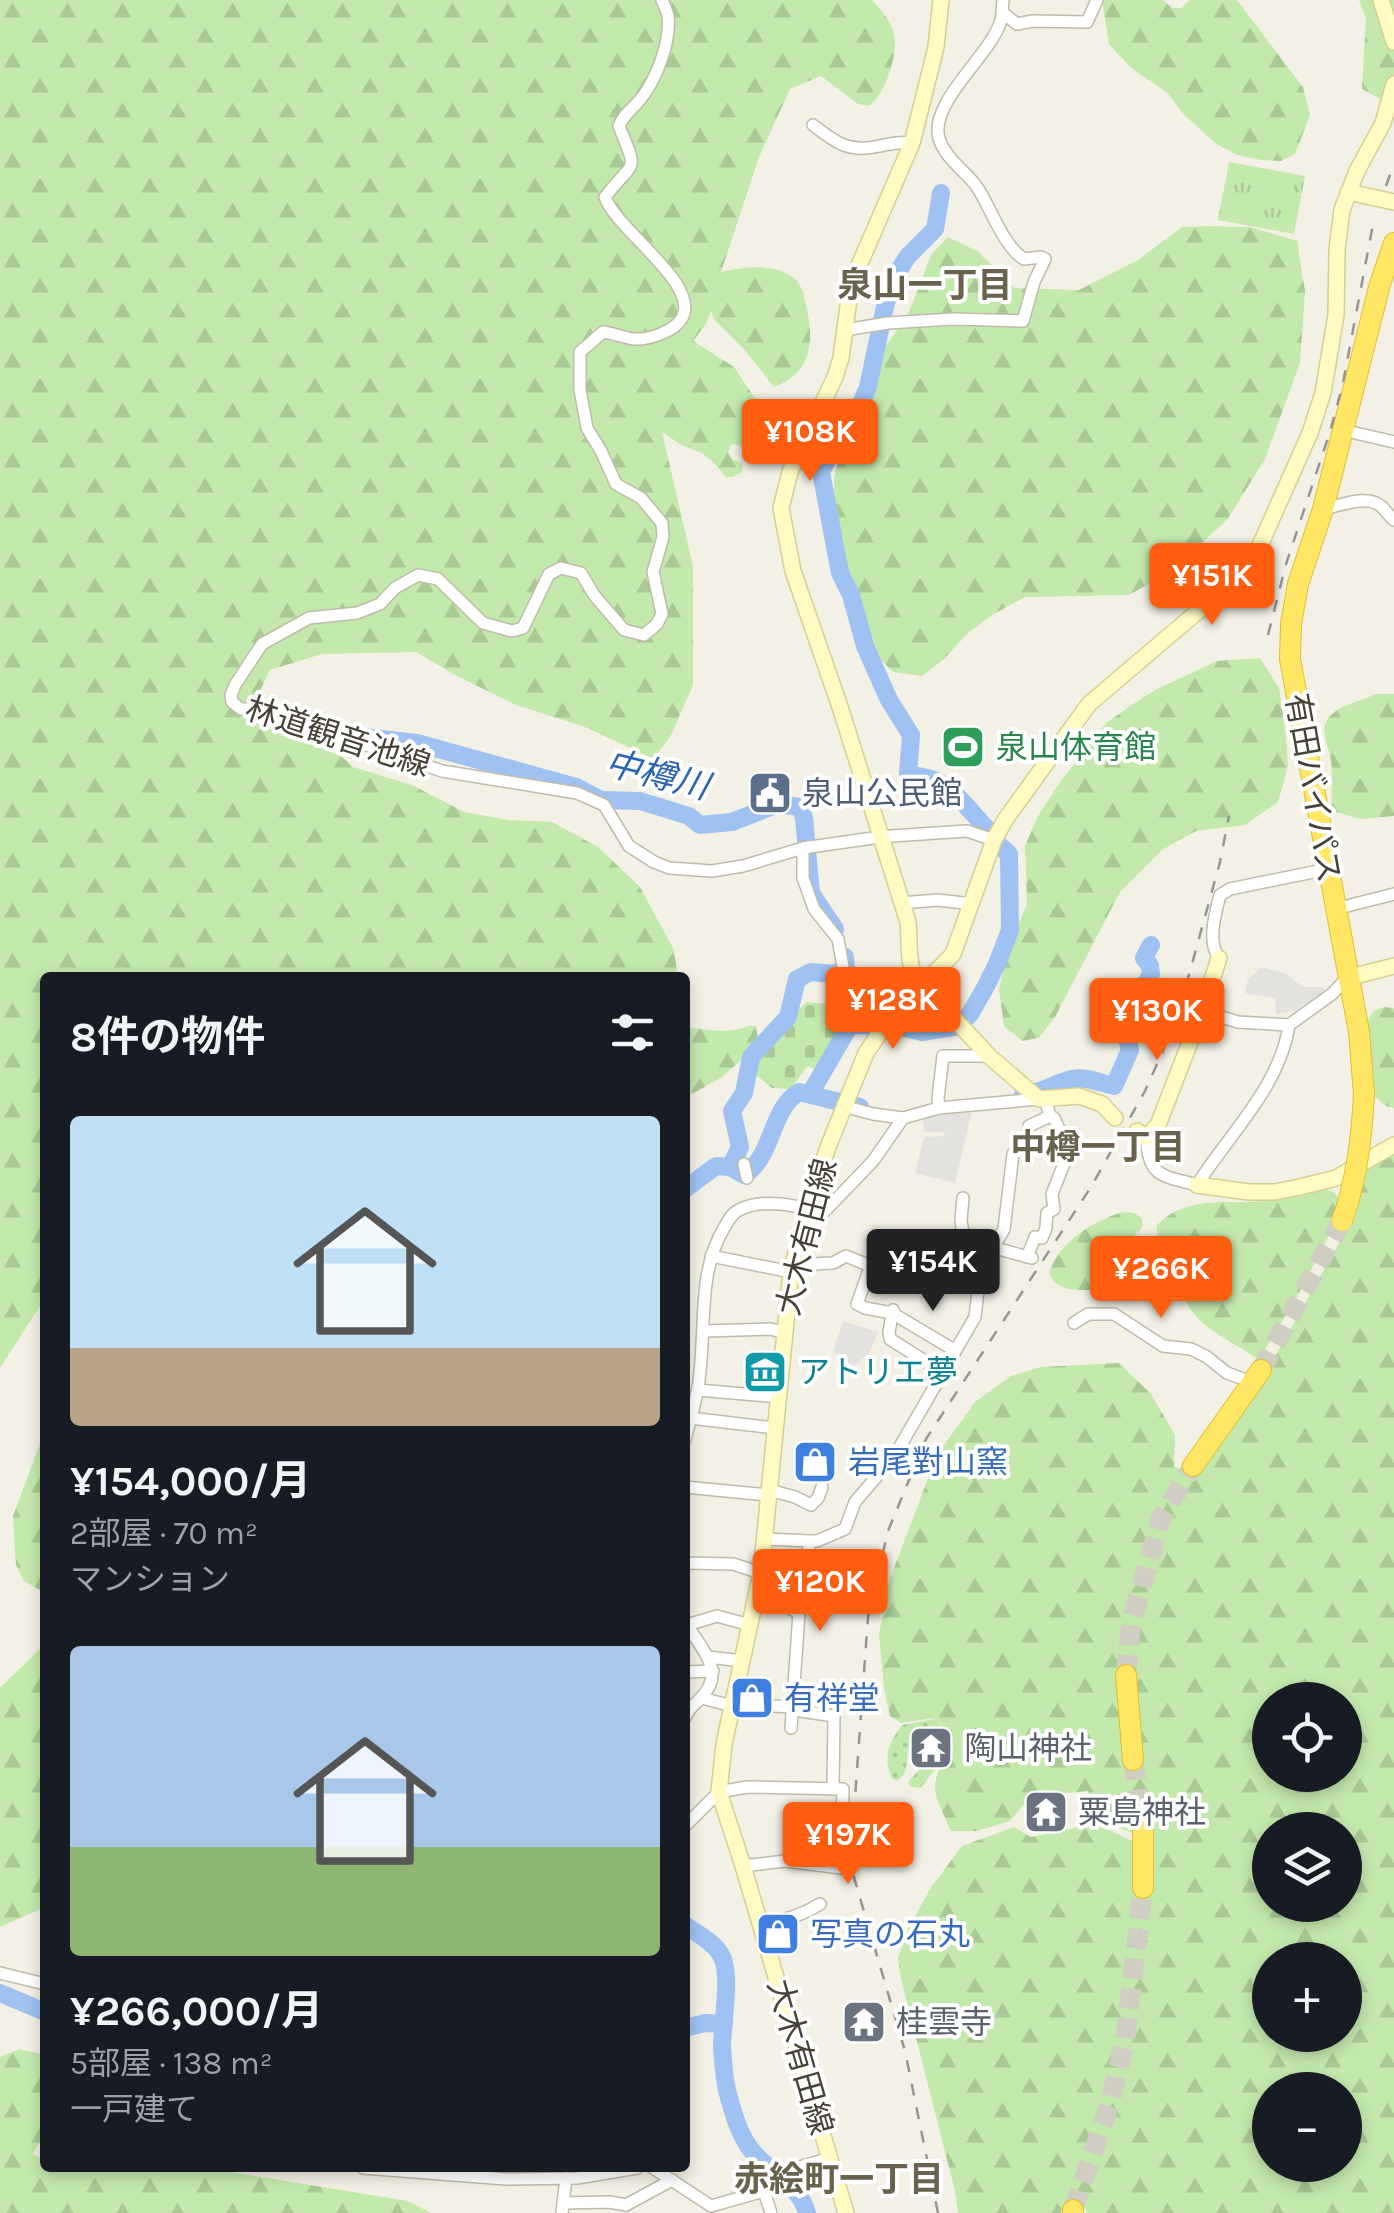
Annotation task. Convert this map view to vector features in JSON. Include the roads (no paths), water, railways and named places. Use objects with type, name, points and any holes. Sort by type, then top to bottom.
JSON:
[{"type":"highway","name":"有田バイパス","points":[[1342,1221],[1358,1159],[1364,1094],[1358,1032],[1290,659],[1291,624],[1298,584],[1323,508],[1380,284],[1394,244]]},
{"type":"highway","points":[[1192,1466],[1257,1376]]},
{"type":"highway","points":[[1126,1675],[1133,1760]]},
{"type":"highway","points":[[1143,1830],[1143,1888]]},
{"type":"main road","points":[[940,0],[936,47],[912,143],[851,284],[841,358],[790,472],[781,508],[793,571],[902,902],[910,968],[990,1056],[1042,1099],[1079,1096],[1102,1104],[1115,1118]]},
{"type":"main road","points":[[1382,0],[1394,42]]},
{"type":"main road","name":"大木有田線","points":[[846,2213],[719,1792],[724,1744],[761,1572],[792,1268],[843,1106],[873,1041],[954,954],[994,840],[1005,820],[1089,704],[1254,559],[1310,433],[1322,393],[1336,315],[1339,228],[1348,192],[1383,123],[1394,84]]},
{"type":"main road","points":[[1348,192],[1394,202]]},
{"type":"main road","points":[[1141,1134],[1158,1125],[1219,958]]},
{"type":"main road","points":[[1347,978],[1394,966]]},
{"type":"main road","points":[[1196,1185],[1249,1192],[1287,1189],[1336,1178],[1394,1145]]},
{"type":"street","name":"林道観音池線","points":[[662,0],[668,15],[662,62],[654,80],[624,113],[619,126],[633,163],[605,197],[616,218],[666,269],[680,289],[686,310],[681,322],[669,332],[634,339],[603,332],[580,352],[580,389],[587,428],[616,484],[641,498],[662,523],[663,537],[653,572],[662,614],[657,624],[644,635],[624,630],[580,573],[560,568],[549,574],[524,628],[498,629],[483,623],[438,579],[418,575],[395,588],[380,604],[357,612],[308,618],[262,644],[235,686],[232,702],[241,709],[270,709],[320,733],[442,771],[577,793],[604,805],[629,846],[670,868],[712,871],[809,847]]},
{"type":"street","points":[[1002,6],[1017,24],[1086,22],[1097,0]]},
{"type":"street","points":[[844,330],[952,319],[1023,321],[1045,259],[1024,258],[1013,250],[975,184],[942,146],[938,127],[963,76],[995,34],[1002,6]]},
{"type":"street","points":[[813,125],[834,142],[858,150],[899,141],[912,143]]},
{"type":"street","points":[[1342,430],[1394,442]]},
{"type":"street","points":[[1323,508],[1372,501],[1394,520]]},
{"type":"street","points":[[884,1011],[848,989],[838,940],[814,908],[803,878],[809,847],[880,836],[967,831],[994,840]]},
{"type":"street","points":[[1219,958],[1213,950],[1213,932],[1220,896],[1230,889],[1328,869]]},
{"type":"street","points":[[1335,910],[1394,894]]},
{"type":"street","points":[[902,902],[938,900],[972,904]]},
{"type":"street","points":[[1202,1010],[1238,1022],[1289,1025],[1347,978]]},
{"type":"street","points":[[1141,1134],[1156,1172],[1196,1185],[1272,1077],[1286,1047],[1289,1025]]},
{"type":"street","points":[[938,1105],[943,1056],[990,1056]]},
{"type":"street","points":[[843,1106],[903,1118],[938,1105],[1042,1099],[1069,1151],[1052,1194],[1054,1209],[1044,1215],[1046,1228],[1042,1238],[1035,1237],[1030,1257],[995,1248]]},
{"type":"street","points":[[765,1540],[818,1541],[845,1529],[855,1502],[895,1455],[975,1317],[985,1263],[1004,1229],[1013,1154],[1027,1137],[1029,1126],[1050,1116]]},
{"type":"street","points":[[775,1428],[690,1418],[698,1390],[706,1286],[716,1241],[738,1210],[786,1203],[823,1213],[874,1161],[903,1118]]},
{"type":"street","points":[[963,1198],[961,1220],[969,1276],[979,1282]]},
{"type":"street","points":[[711,1256],[792,1268],[833,1263],[846,1256],[890,1274]]},
{"type":"street","points":[[871,1265],[857,1304],[893,1310],[954,1350]]},
{"type":"street","points":[[893,1310],[890,1339],[942,1372]]},
{"type":"street","points":[[1074,1323],[1088,1314],[1114,1314],[1163,1346],[1191,1349],[1226,1373],[1257,1376]]},
{"type":"street","points":[[704,1331],[771,1329],[784,1333]]},
{"type":"street","points":[[698,1390],[779,1396]]},
{"type":"street","points":[[690,1486],[768,1492],[795,1497],[811,1505],[822,1486]]},
{"type":"street","points":[[784,1605],[800,1580],[810,1541]]},
{"type":"street","points":[[690,1562],[733,1564],[761,1572]]},
{"type":"street","points":[[800,1580],[830,1587]]},
{"type":"street","points":[[756,1602],[784,1605],[799,1613],[791,1728]]},
{"type":"street","points":[[690,1622],[716,1616],[750,1625]]},
{"type":"street","points":[[690,1629],[713,1672],[713,1682],[690,1708]]},
{"type":"street","points":[[708,1657],[742,1661]]},
{"type":"street","points":[[690,1672],[713,1672]]},
{"type":"street","points":[[702,1698],[834,1716],[833,1789]]},
{"type":"street","points":[[690,1821],[719,1792],[746,1787],[843,1789],[841,1868],[786,1861],[743,1866]]},
{"type":"street","points":[[760,1924],[777,1923],[820,1904]]},
{"type":"street","points":[[0,1972],[40,1983]]},
{"type":"street","points":[[659,2172],[712,2210],[769,2187],[793,2169],[830,2158]]},
{"type":"street","points":[[411,2172],[482,2178],[526,2173],[566,2178],[609,2172]]},
{"type":"street","points":[[566,2178],[563,2208],[609,2202],[626,2205],[672,2180]]},
{"type":"street","points":[[769,2187],[772,2213]]},
{"type":"waterway","points":[[941,193],[935,229],[908,256],[892,281],[868,387],[821,472],[840,573],[851,595],[865,646],[889,700],[911,735],[908,773],[932,779],[947,788],[990,832]]},
{"type":"waterway","name":"中樽川","points":[[345,735],[417,743],[576,787],[601,800],[640,801],[689,816],[700,825],[732,822],[778,804],[800,807],[811,893],[835,929]]},
{"type":"waterway","points":[[810,1094],[850,1025],[896,1026],[922,1032],[959,1026],[970,1014],[1010,930],[1009,854],[999,845]]},
{"type":"waterway","points":[[1023,1095],[1077,1078],[1114,1086],[1130,1050],[1130,1020],[1151,974],[1144,958],[1151,945]]},
{"type":"waterway","name":"中樽川","points":[[730,1167],[740,1147],[732,1111],[744,1093],[751,1057],[788,1017],[797,979],[811,972],[834,974],[846,969],[845,957]]},
{"type":"waterway","points":[[690,1185],[716,1166],[730,1167],[744,1175],[754,1167],[782,1109],[799,1092],[860,1107]]},
{"type":"waterway","points":[[690,1928],[714,1946],[724,1963],[723,2065],[740,2131],[759,2159],[798,2194],[807,2213]]},
{"type":"waterway","points":[[0,1993],[40,2010]]},
{"type":"waterway","points":[[690,2027],[724,2024]]},
{"type":"tunnel","points":[[1261,1370],[1342,1221]]},
{"type":"tunnel","points":[[1126,1675],[1131,1624],[1161,1518],[1193,1466]]},
{"type":"tunnel","points":[[1133,1760],[1143,1831]]},
{"type":"tunnel","points":[[843,1826],[865,1830]]},
{"type":"tunnel","points":[[1073,2210],[1109,2106],[1125,2042],[1143,1888]]},
{"type":"railway","points":[[1386,186],[1394,164]]},
{"type":"railway","points":[[1268,635],[1286,564],[1343,383],[1374,219]]},
{"type":"railway","points":[[938,2213],[905,2051],[853,1874],[868,1617],[888,1531],[926,1439],[1091,1187],[1145,1091],[1187,982],[1229,816]]},
{"type":"place","name":"泉山体育館","points":[[963,747]]},
{"type":"place","name":"泉山公民館","points":[[770,793]]},
{"type":"place","name":"アトリエ夢","points":[[765,1372]]},
{"type":"place","name":"岩尾對山窯","points":[[815,1462]]},
{"type":"place","name":"有祥堂","points":[[752,1698]]},
{"type":"place","name":"陶山神社","points":[[931,1748]]},
{"type":"place","name":"粟島神社","points":[[1046,1812]]},
{"type":"place","name":"写真の石丸","points":[[778,1934]]},
{"type":"place","name":"桂雲寺","points":[[864,2022]]},
{"type":"district","name":"泉山一丁目","points":[[925,285]]},
{"type":"district","name":"中樽一丁目","points":[[1098,1147]]},
{"type":"district","name":"赤絵町一丁目","points":[[839,2179]]}]
